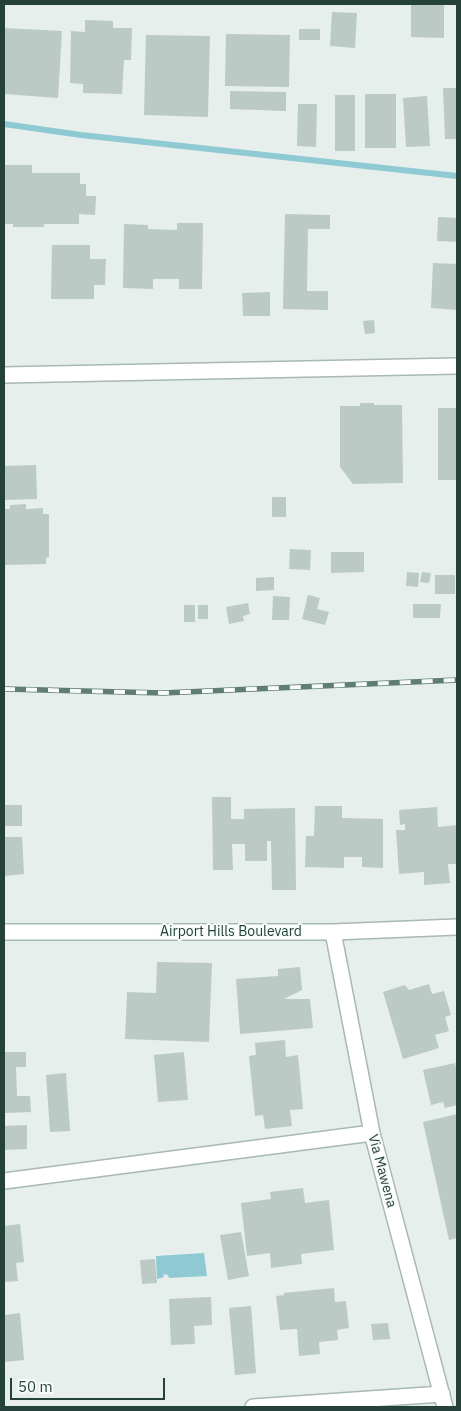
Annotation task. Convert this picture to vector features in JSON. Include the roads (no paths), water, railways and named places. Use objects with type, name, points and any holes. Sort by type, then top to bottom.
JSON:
[{"type":"street","points":[[4,375],[457,366]]},
{"type":"street","name":"Airport Hills Boulevard","points":[[4,932],[334,932],[457,926]]},
{"type":"street","name":"Via Mawena","points":[[334,932],[372,1133],[444,1401]]},
{"type":"street","points":[[4,1181],[372,1133]]},
{"type":"street","points":[[253,1407],[444,1401]]},
{"type":"water","points":[[204,1253],[207,1276],[169,1278],[168,1275],[163,1274],[164,1277],[157,1279],[156,1256]]},
{"type":"waterway","points":[[4,124],[81,135],[457,176]]},
{"type":"railway","points":[[4,689],[163,693],[457,680]]}]
